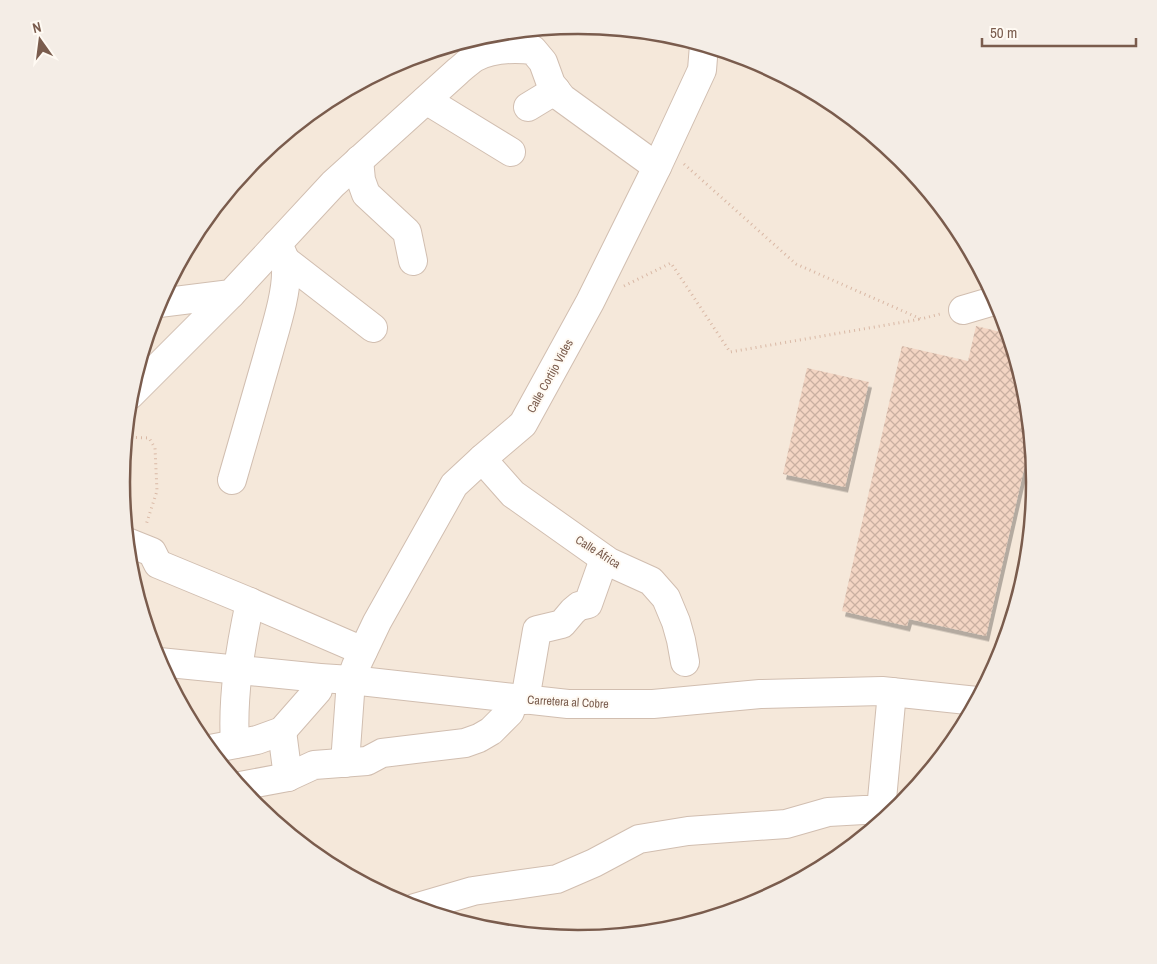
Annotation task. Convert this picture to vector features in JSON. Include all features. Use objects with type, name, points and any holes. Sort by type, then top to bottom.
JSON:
[{"type":"street","points":[[142,383],[231,294],[281,252],[333,184],[474,58],[494,51],[515,48],[536,39],[551,84],[562,98],[661,157]]},
{"type":"street","name":"Calle Cortijo Vides","points":[[345,763],[351,680],[377,622],[454,485],[523,424],[590,302],[661,157],[702,70],[703,52]]},
{"type":"street","points":[[528,107],[556,90]]},
{"type":"street","points":[[426,100],[511,152]]},
{"type":"street","points":[[359,160],[361,180],[366,194],[407,232],[413,262]]},
{"type":"street","points":[[281,252],[373,328]]},
{"type":"street","points":[[232,480],[285,289],[286,268],[281,252]]},
{"type":"street","points":[[167,303],[231,294]]},
{"type":"street","points":[[963,310],[989,302]]},
{"type":"street","points":[[165,307],[173,312],[180,320],[184,330],[184,341]]},
{"type":"street","name":"Calle África","points":[[482,459],[513,494],[604,559],[651,581],[666,598],[676,622],[685,662]]},
{"type":"street","points":[[135,545],[152,552],[158,564],[363,651]]},
{"type":"street","points":[[247,784],[288,776],[314,766],[367,761],[382,753],[465,742],[479,738],[491,730],[510,712],[520,699],[538,630],[562,624],[579,606],[588,604],[604,559]]},
{"type":"street","points":[[222,747],[234,724],[238,669],[250,602]]},
{"type":"street","name":"Carretera al Cobre","points":[[168,663],[351,680],[568,704],[653,704],[760,694],[882,691],[970,700]]},
{"type":"street","points":[[222,747],[257,740],[282,731],[318,690],[320,678]]},
{"type":"street","points":[[888,806],[892,692]]},
{"type":"street","points":[[282,731],[288,776]]},
{"type":"street","points":[[429,904],[473,891],[557,879],[594,863],[639,839],[688,831],[786,824],[828,812],[883,810]]},
{"type":"path","points":[[661,157],[796,264],[921,319]]},
{"type":"path","points":[[622,287],[671,264],[730,352],[963,310]]},
{"type":"path","points":[[133,437],[148,438],[156,448],[157,491],[134,542]]},
{"type":"shaded area","points":[[549,35],[608,35],[637,38],[666,42],[723,58],[777,80],[803,94],[828,109],[874,145],[916,186],[934,209],[967,258],[981,284],[993,310],[1011,366],[1023,423],[1026,453],[1027,482],[1023,541],[1018,569],[1003,626],[993,654],[967,706],[916,778],[874,819],[851,838],[828,855],[777,884],[750,896],[695,915],[666,922],[608,929],[578,930],[520,926],[491,922],[434,906],[380,884],[354,870],[329,855],[283,819],[241,778],[223,755],[190,706],[176,680],[164,654],[146,598],[134,541],[131,511],[130,482],[134,423],[139,395],[154,338],[164,310],[190,258],[241,186],[283,145],[306,126],[329,109],[380,80],[407,68],[462,49],[491,42]]},
{"type":"building","points":[[976,326],[1001,332],[1018,395],[1026,453],[1026,459],[986,636],[909,619],[907,626],[842,611],[902,346],[968,361]]},
{"type":"building","points":[[807,368],[869,382],[845,487],[783,474]]}]
